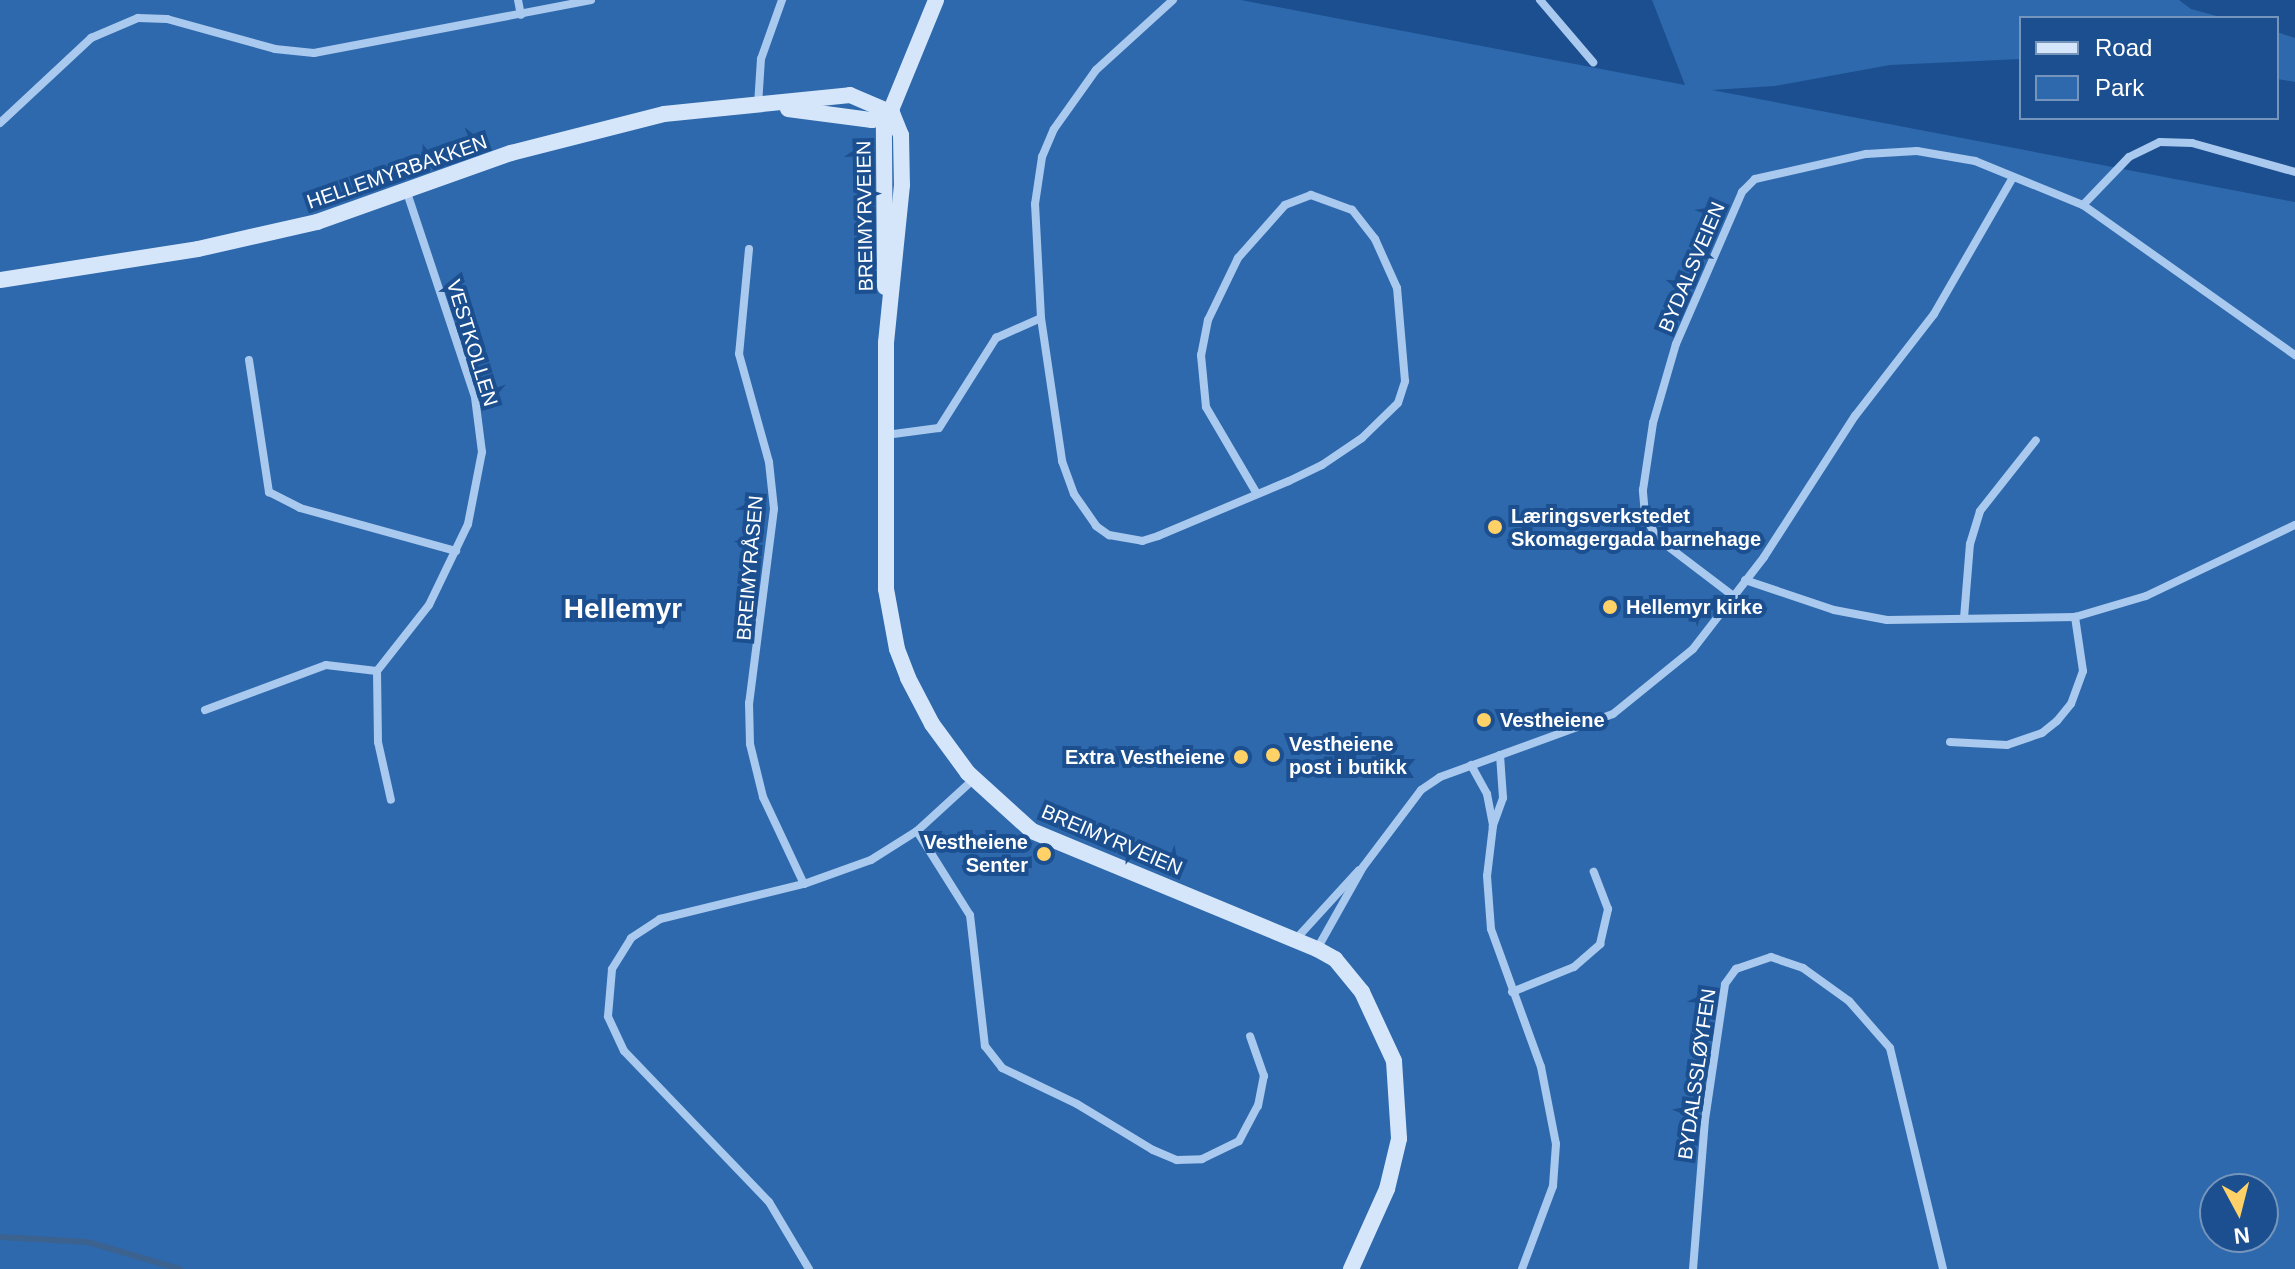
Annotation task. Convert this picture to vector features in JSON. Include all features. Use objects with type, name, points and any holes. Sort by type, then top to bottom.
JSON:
[{"type":"street","points":[[518,0],[521,15]]},
{"type":"street","points":[[0,123],[91,38],[129,20],[167,19],[275,49],[314,53],[591,0]]},
{"type":"street","points":[[758,106],[761,59],[782,0]]},
{"type":"street","points":[[892,113],[915,42],[936,0]]},
{"type":"street","points":[[1173,0],[1096,70],[1048,143],[1035,204],[1041,318],[1064,471],[1096,526],[1109,535],[1142,541],[1257,494],[1346,450],[1385,417],[1402,395],[1405,368],[1392,269],[1352,210],[1327,197],[1296,198],[1267,221],[1238,258],[1203,338],[1206,407],[1257,494]]},
{"type":"street","points":[[1540,0],[1593,62]]},
{"type":"street","name":"HELLEMYRBAKKEN","points":[[0,280],[239,241],[407,193],[511,153],[664,114],[850,95],[892,113]]},
{"type":"street","name":"BREIMYRVEIEN","points":[[892,113],[901,135],[902,185],[887,321],[886,589],[897,649],[932,724],[974,779],[1013,816],[1047,838],[1317,949],[1335,959],[1362,992],[1386,1036],[1398,1083],[1395,1164],[1351,1269]]},
{"type":"street","points":[[2083,205],[2129,157],[2160,142],[2192,143],[2295,172]]},
{"type":"street","name":"BYDALSVEIEN","points":[[1732,595],[1657,538],[1643,503],[1648,446],[1668,368],[1742,192],[1755,179],[1786,169],[1866,154],[1917,151],[1975,161],[2013,177],[2050,187],[2083,205],[2295,355]]},
{"type":"street","points":[[1296,939],[1363,867],[1421,790],[1471,765],[1589,726],[1636,700],[1693,649],[1745,580],[1855,416],[1934,314],[2013,177]]},
{"type":"street","name":"VESTKOLLEN","points":[[377,671],[429,605],[456,551],[478,486],[480,426],[465,364],[407,193]]},
{"type":"street","name":"BREIMYRÅSEN","points":[[749,249],[739,354],[769,462],[774,509],[749,703],[750,744],[763,797],[804,884]]},
{"type":"street","points":[[885,435],[939,428],[996,338],[1041,318]]},
{"type":"street","points":[[249,360],[269,492],[300,508],[456,551]]},
{"type":"street","points":[[1964,618],[1972,530],[1987,499],[2036,440]]},
{"type":"street","points":[[1745,580],[1858,616],[2075,617],[2146,596],[2295,525]]},
{"type":"street","points":[[1950,742],[2007,745],[2042,733],[2057,721],[2071,704],[2083,671],[2075,617]]},
{"type":"street","points":[[205,710],[326,665],[377,671],[378,742],[391,800]]},
{"type":"street","points":[[1500,755],[1503,798],[1493,826],[1487,876],[1491,929],[1548,1090],[1556,1144],[1553,1186],[1522,1269]]},
{"type":"street","points":[[1471,765],[1487,794],[1493,826]]},
{"type":"street","points":[[809,1269],[769,1202],[624,1051],[613,1033],[607,1000],[619,954],[643,929],[682,912],[804,884],[871,860],[917,831],[974,779]]},
{"type":"street","points":[[917,831],[970,915],[985,1046],[1010,1073],[1077,1104],[1153,1150],[1177,1160],[1202,1159],[1239,1141],[1258,1106],[1264,1076],[1250,1036]]},
{"type":"street","points":[[1317,949],[1363,867]]},
{"type":"street","points":[[1512,992],[1574,967],[1600,944],[1609,924],[1608,909],[1594,872]]},
{"type":"street","name":"BYDALSSLØYFEN","points":[[1693,1269],[1694,1216],[1725,984],[1736,969],[1771,957],[1803,968],[1849,1001],[1890,1048],[1943,1269]]},
{"type":"green space","points":[[0,0],[1241,0],[1685,85],[1652,0],[2179,0],[2191,9],[2217,16],[2019,16],[2019,59],[1890,65],[1775,86],[1712,90],[2295,202],[2295,1269],[0,1269]]},
{"type":"green space","points":[[2279,33],[2295,38],[2295,82],[2279,79]]},
{"type":"waterway","points":[[0,1237],[88,1242],[180,1269]]},
{"type":"place","name":"Læringsverkstedet Skomagergada barnehage","points":[[1495,527]]},
{"type":"place","name":"Hellemyr kirke","points":[[1610,607]]},
{"type":"place","name":"Vestheiene","points":[[1484,720]]},
{"type":"place","name":"Vestheiene post i butikk","points":[[1273,755]]},
{"type":"place","name":"Extra Vestheiene","points":[[1241,757]]},
{"type":"place","name":"Vestheiene Senter","points":[[1044,854]]},
{"type":"district","name":"Hellemyr","points":[[623,609]]}]
